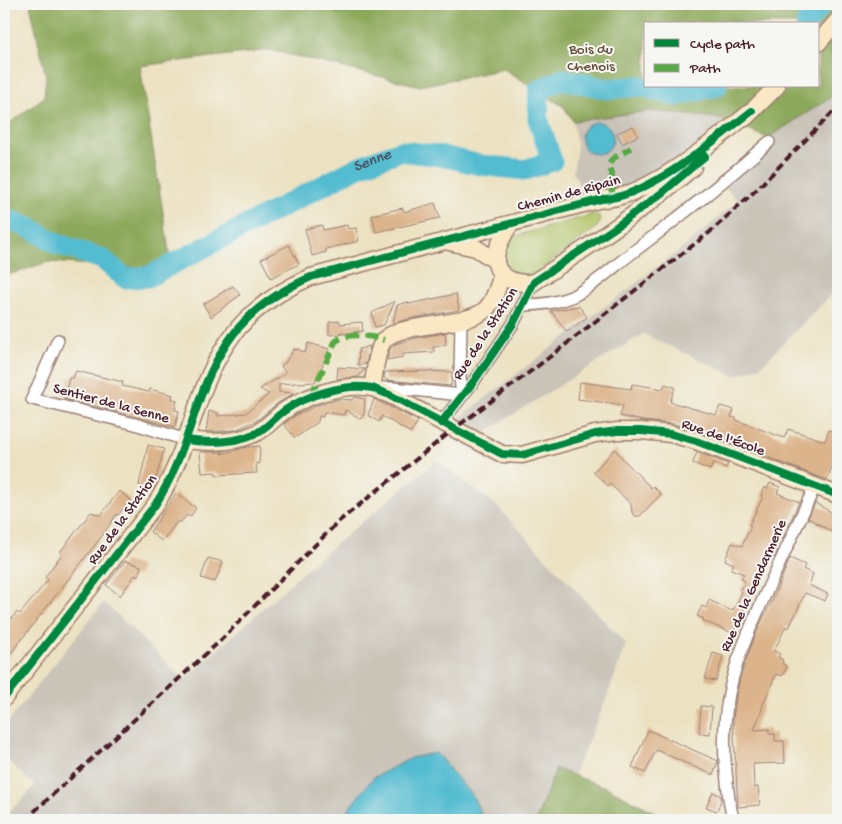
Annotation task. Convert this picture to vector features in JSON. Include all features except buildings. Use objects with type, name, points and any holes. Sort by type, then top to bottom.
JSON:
[{"type":"street","points":[[820,41],[838,20]]},
{"type":"street","name":"Chemin de Ripain","points":[[534,282],[664,192],[726,137],[775,88]]},
{"type":"street","name":"Chemin de Ripain","points":[[186,440],[211,370],[222,350],[243,322],[266,301],[292,285],[311,277],[602,199],[612,199],[661,178],[752,111]]},
{"type":"street","name":"Rue de la Station","points":[[523,306],[556,302],[571,297],[590,285],[686,212],[769,142]]},
{"type":"street","name":"Chemin de Ripain","points":[[602,199],[612,215],[611,224],[604,234]]},
{"type":"street","name":"Rue de la Station","points":[[372,388],[381,344],[386,338],[398,332],[461,320],[476,315],[487,308],[494,298],[499,268],[500,242],[510,224]]},
{"type":"street","name":"Chemin de Ripain","points":[[444,242],[461,243],[476,248],[499,268]]},
{"type":"street","name":"Rue de la Station","points":[[441,423],[480,373],[523,306],[534,282],[518,283],[510,280],[499,268]]},
{"type":"street","points":[[186,440],[218,442],[255,434],[296,403],[312,396],[346,389],[394,388],[462,395],[460,378],[461,320]]},
{"type":"street","name":"Sentier de la Senne","points":[[58,340],[32,399],[135,424],[186,440]]},
{"type":"street","name":"Rue de l'École","points":[[372,388],[390,395],[502,454],[522,455],[595,434],[617,431],[671,434],[696,441],[838,495]]},
{"type":"street","name":"Rue de la Station","points":[[4,698],[155,505],[174,471],[186,440]]},
{"type":"street","name":"Rue de la Gendarmerie","points":[[734,820],[730,809],[724,751],[724,722],[729,690],[746,637],[815,486]]},
{"type":"shaded area","points":[[838,88],[838,288],[760,367],[735,376],[643,334],[480,435],[458,419],[694,239],[738,201],[723,185],[768,138],[830,97]]},
{"type":"shaded area","points":[[650,111],[752,111],[661,178],[587,203],[573,172],[577,147],[573,121]]},
{"type":"shaded area","points":[[436,461],[493,502],[626,644],[604,705],[554,820],[4,820],[4,817],[35,786],[4,757],[4,727],[104,602],[184,680],[315,561]]},
{"type":"green space","name":"Bois du Chenois","points":[[30,4],[838,4],[838,88],[831,97],[768,138],[717,118],[650,111],[573,121],[564,107],[504,69],[420,86],[270,50],[140,66],[170,257],[141,268],[48,262],[5,276],[4,278],[4,128],[44,97],[46,77]]},
{"type":"green space","points":[[594,214],[600,217],[600,223],[596,228],[535,273],[523,276],[514,274],[502,256],[505,245],[515,236]]},
{"type":"green space","points":[[556,769],[606,787],[670,820],[536,820]]},
{"type":"water","points":[[597,122],[608,127],[613,138],[608,149],[597,154],[586,149],[581,138],[586,127]]},
{"type":"water","points":[[436,753],[473,797],[484,820],[346,820],[343,816],[373,778],[411,758]]},
{"type":"waterway","name":"Senne","points":[[808,22],[822,4]]},
{"type":"waterway","name":"Senne","points":[[4,218],[30,228],[57,244],[102,259],[125,278],[148,277],[358,167],[400,151],[442,156],[480,165],[525,170],[552,161],[538,119],[539,90],[563,79],[608,89],[644,87]]},
{"type":"waterway","name":"Senne","points":[[647,88],[675,96],[709,88]]},
{"type":"railway","points":[[25,820],[220,641],[338,522],[454,429],[710,232],[756,190],[838,107]]},
{"type":"marked path","points":[[252,4],[266,4]]},
{"type":"marked path","points":[[315,4],[331,8],[354,4]]},
{"type":"marked path","points":[[612,199],[612,173],[609,165],[612,159],[631,148]]},
{"type":"marked path","points":[[311,396],[335,342],[352,335],[384,340]]},
{"type":"cycle path","points":[[4,698],[155,505],[174,470],[215,363],[238,328],[269,300],[311,277],[602,199],[620,196],[640,189],[681,165],[752,111]]},
{"type":"cycle path","points":[[441,423],[474,381],[513,324],[534,282],[616,227],[663,192],[705,156]]},
{"type":"cycle path","points":[[186,440],[203,442],[237,440],[262,430],[284,411],[314,395],[338,389],[361,387],[372,388],[390,395],[502,454],[522,455],[595,434],[617,431],[671,434],[696,441],[838,495]]}]
